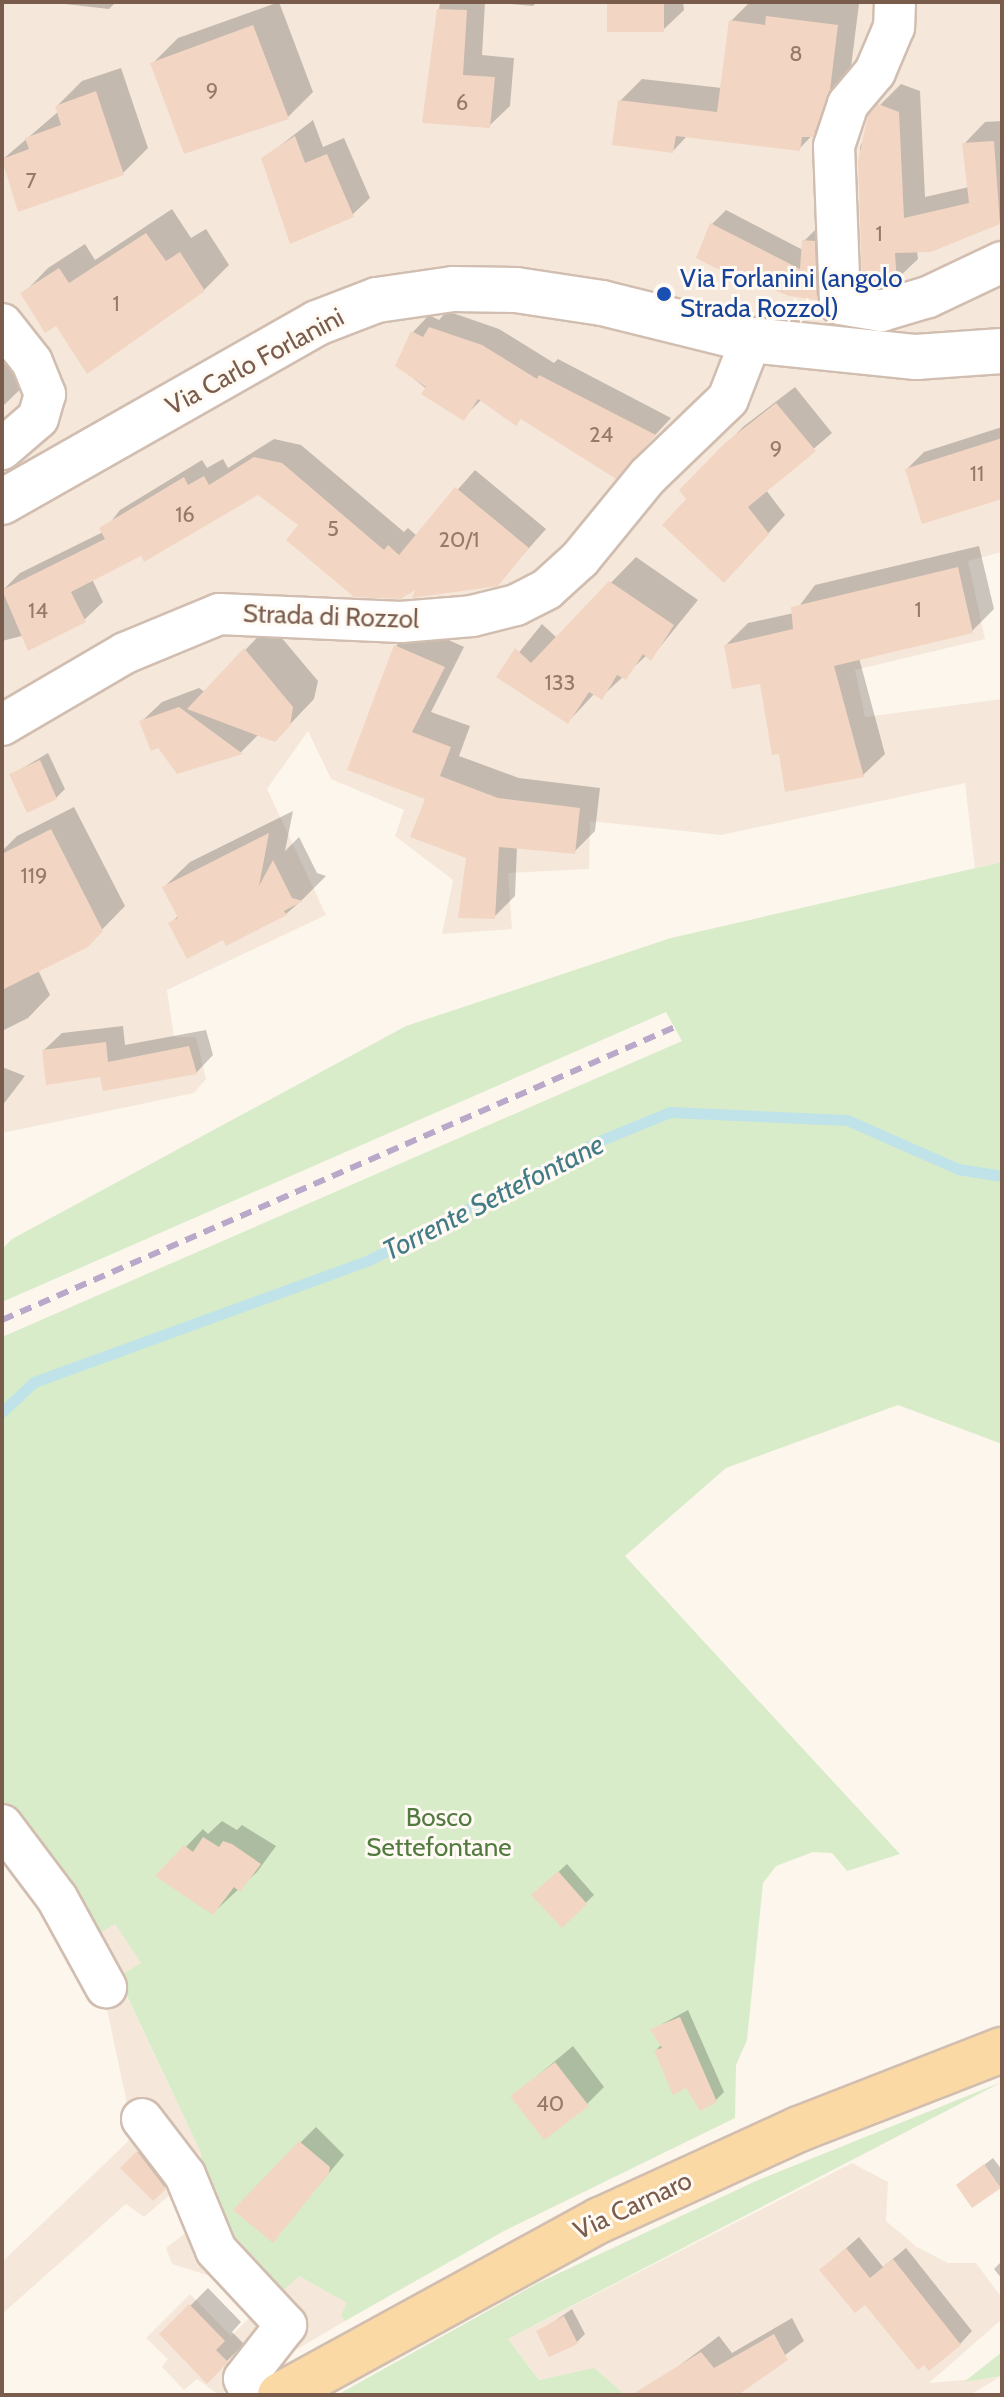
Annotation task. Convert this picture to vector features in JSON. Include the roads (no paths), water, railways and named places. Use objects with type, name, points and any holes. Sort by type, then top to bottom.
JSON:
[{"type":"main road","name":"Via Carlo Forlanini","points":[[2,502],[317,323],[377,300],[453,289],[516,290],[602,303],[751,340],[916,357],[1002,351]]},
{"type":"main road","name":"Via Carnaro","points":[[280,2395],[600,2220],[799,2129],[1002,2050]]},
{"type":"street","points":[[895,2],[894,27],[875,72],[848,104],[834,146],[831,191],[840,304],[881,311],[928,297],[1002,262]]},
{"type":"street","points":[[2,324],[32,362],[45,394],[38,418],[2,449]]},
{"type":"street","name":"Strada di Rozzol","points":[[2,725],[147,642],[219,614],[401,622],[516,605],[547,589],[580,559],[648,476],[728,399],[751,340]]},
{"type":"street","points":[[2,1825],[57,1898],[106,1987]]},
{"type":"street","points":[[142,2119],[185,2175],[216,2250],[286,2325],[244,2379],[252,2395]]},
{"type":"waterway","name":"Torrente Settefontane","points":[[2,1412],[34,1382],[369,1260],[599,1141],[670,1112],[847,1120],[958,1169],[1002,1176]]},
{"type":"railway","points":[[2,1320],[675,1027]]},
{"type":"place","name":"Via Forlanini (angolo Strada Rozzol)","points":[[664,294]]},
{"type":"park label","name":"Bosco Settefontane","points":[[439,1833]]}]
